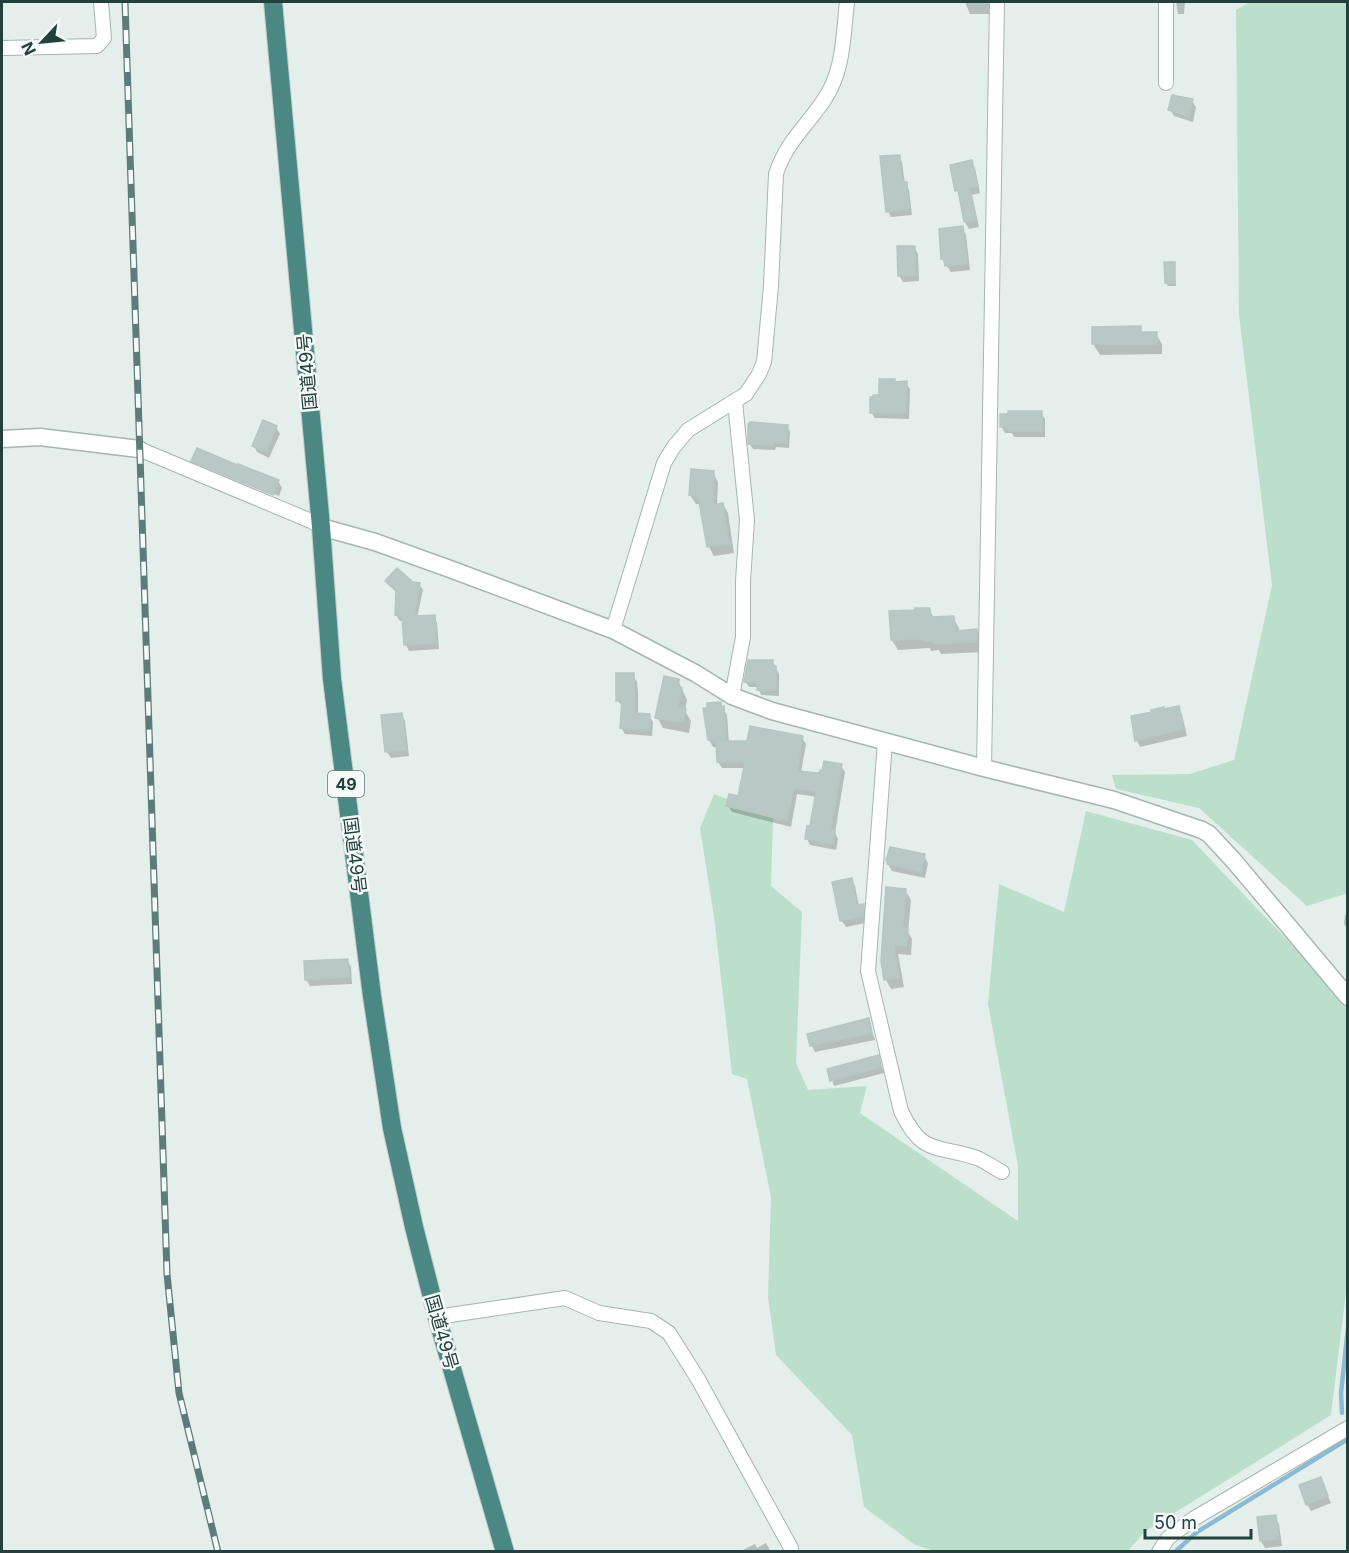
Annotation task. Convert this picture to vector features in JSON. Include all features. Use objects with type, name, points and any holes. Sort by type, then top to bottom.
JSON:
[{"type":"highway","name":"国道49号","points":[[273,2],[321,527],[332,679],[372,996],[390,1117],[414,1227],[437,1317],[505,1551]]},
{"type":"street","points":[[2,48],[97,46],[105,38],[101,2]]},
{"type":"street","points":[[614,630],[664,463],[688,430],[735,402],[752,387],[764,362],[771,286],[776,174],[786,150],[825,99],[838,73],[843,50],[847,2]]},
{"type":"street","points":[[984,768],[997,2]]},
{"type":"street","points":[[1166,2],[1166,84]]},
{"type":"street","points":[[732,696],[744,637],[743,581],[747,520],[735,402]]},
{"type":"street","points":[[2,439],[40,437],[139,449],[321,527],[375,542],[450,568],[614,630],[695,673],[732,696],[772,711],[1114,800],[1195,827],[1209,834],[1234,861],[1347,997]]},
{"type":"street","points":[[885,742],[868,971],[901,1112],[909,1128],[933,1149],[977,1158],[1002,1172]]},
{"type":"street","points":[[437,1317],[565,1298],[599,1313],[651,1322],[669,1333],[698,1378],[791,1548]]},
{"type":"street","points":[[1159,1551],[1168,1538],[1193,1519],[1347,1428]]},
{"type":"green space","points":[[1250,2],[1347,2],[1348,893],[1307,906],[1199,808],[1116,789],[1112,775],[1190,774],[1234,760],[1272,585],[1239,315],[1236,10]]},
{"type":"green space","points":[[714,794],[773,816],[771,886],[802,912],[796,1063],[808,1090],[867,1086],[860,1113],[1018,1221],[1018,1166],[988,1004],[999,884],[1064,912],[1086,811],[1192,840],[1347,1003],[1348,1276],[1331,1415],[1144,1532],[1128,1551],[935,1551],[915,1545],[864,1507],[852,1435],[776,1355],[768,1297],[771,1197],[747,1079],[732,1074],[714,917],[700,828]]},
{"type":"building","points":[[1172,95],[1193,99],[1189,116],[1168,110]]},
{"type":"building","points":[[900,155],[901,178],[903,182],[907,182],[909,209],[886,212],[880,156]]},
{"type":"building","points":[[972,160],[978,186],[970,188],[976,220],[964,222],[958,190],[955,191],[950,165]]},
{"type":"building","points":[[963,226],[967,263],[945,266],[944,259],[941,259],[939,229]]},
{"type":"building","points":[[897,246],[915,246],[916,275],[898,276]]},
{"type":"building","points":[[1164,262],[1175,262],[1175,283],[1165,283]]},
{"type":"building","points":[[1141,326],[1141,332],[1157,332],[1157,344],[1092,344],[1092,327]]},
{"type":"building","points":[[879,379],[895,379],[895,382],[907,381],[906,413],[870,413],[870,397],[879,395]]},
{"type":"building","points":[[1008,411],[1042,411],[1042,431],[1008,431],[1008,427],[1000,427],[1000,414],[1008,414]]},
{"type":"building","points":[[263,420],[277,426],[266,452],[252,446]]},
{"type":"building","points":[[750,422],[788,425],[787,443],[748,444]]},
{"type":"building","points":[[197,448],[279,480],[273,495],[191,461]]},
{"type":"building","points":[[691,469],[714,471],[713,505],[723,503],[729,544],[707,547],[698,496],[689,495]]},
{"type":"building","points":[[397,568],[413,582],[420,583],[414,616],[435,615],[436,643],[404,645],[402,616],[395,615],[396,591],[385,581]]},
{"type":"building","points":[[915,608],[930,608],[930,617],[954,616],[955,631],[977,629],[977,642],[934,644],[934,641],[924,641],[924,639],[891,640],[889,611],[915,610]]},
{"type":"building","points":[[748,660],[773,660],[773,667],[776,666],[776,690],[757,690],[757,682],[744,682]]},
{"type":"building","points":[[616,673],[634,673],[635,713],[650,714],[649,730],[620,728],[622,700],[616,701]]},
{"type":"building","points":[[664,676],[679,679],[678,687],[682,688],[678,708],[686,709],[683,723],[655,718]]},
{"type":"building","points":[[721,702],[721,706],[724,706],[726,739],[708,740],[703,708],[707,708],[707,703]]},
{"type":"building","points":[[1179,706],[1184,729],[1135,741],[1131,716],[1164,707],[1164,709]]},
{"type":"building","points":[[402,713],[406,750],[385,752],[381,715]]},
{"type":"building","points":[[750,726],[803,736],[797,771],[819,773],[820,770],[822,771],[824,761],[842,764],[831,830],[835,831],[833,844],[805,839],[807,826],[810,826],[816,791],[794,788],[787,821],[726,806],[729,794],[738,796],[745,762],[717,762],[716,741],[747,741]]},
{"type":"building","points":[[890,847],[925,854],[921,872],[887,864]]},
{"type":"building","points":[[852,878],[857,905],[864,904],[863,916],[840,921],[832,882]]},
{"type":"building","points":[[886,887],[906,889],[903,927],[908,928],[906,946],[894,945],[899,978],[884,980],[881,961]]},
{"type":"building","points":[[348,959],[349,977],[305,980],[304,961]]},
{"type":"building","points":[[869,1018],[872,1033],[810,1046],[807,1034]]},
{"type":"building","points":[[879,1055],[881,1067],[830,1081],[827,1069]]},
{"type":"building","points":[[1321,1477],[1328,1496],[1306,1505],[1299,1485]]},
{"type":"building","points":[[1276,1515],[1279,1539],[1260,1541],[1257,1517]]},
{"type":"waterway","points":[[1342,1413],[1341,1393],[1348,1328]]},
{"type":"waterway","points":[[1175,1552],[1197,1532],[1348,1439]]},
{"type":"railway","points":[[125,2],[167,1274],[179,1393],[218,1552]]}]
